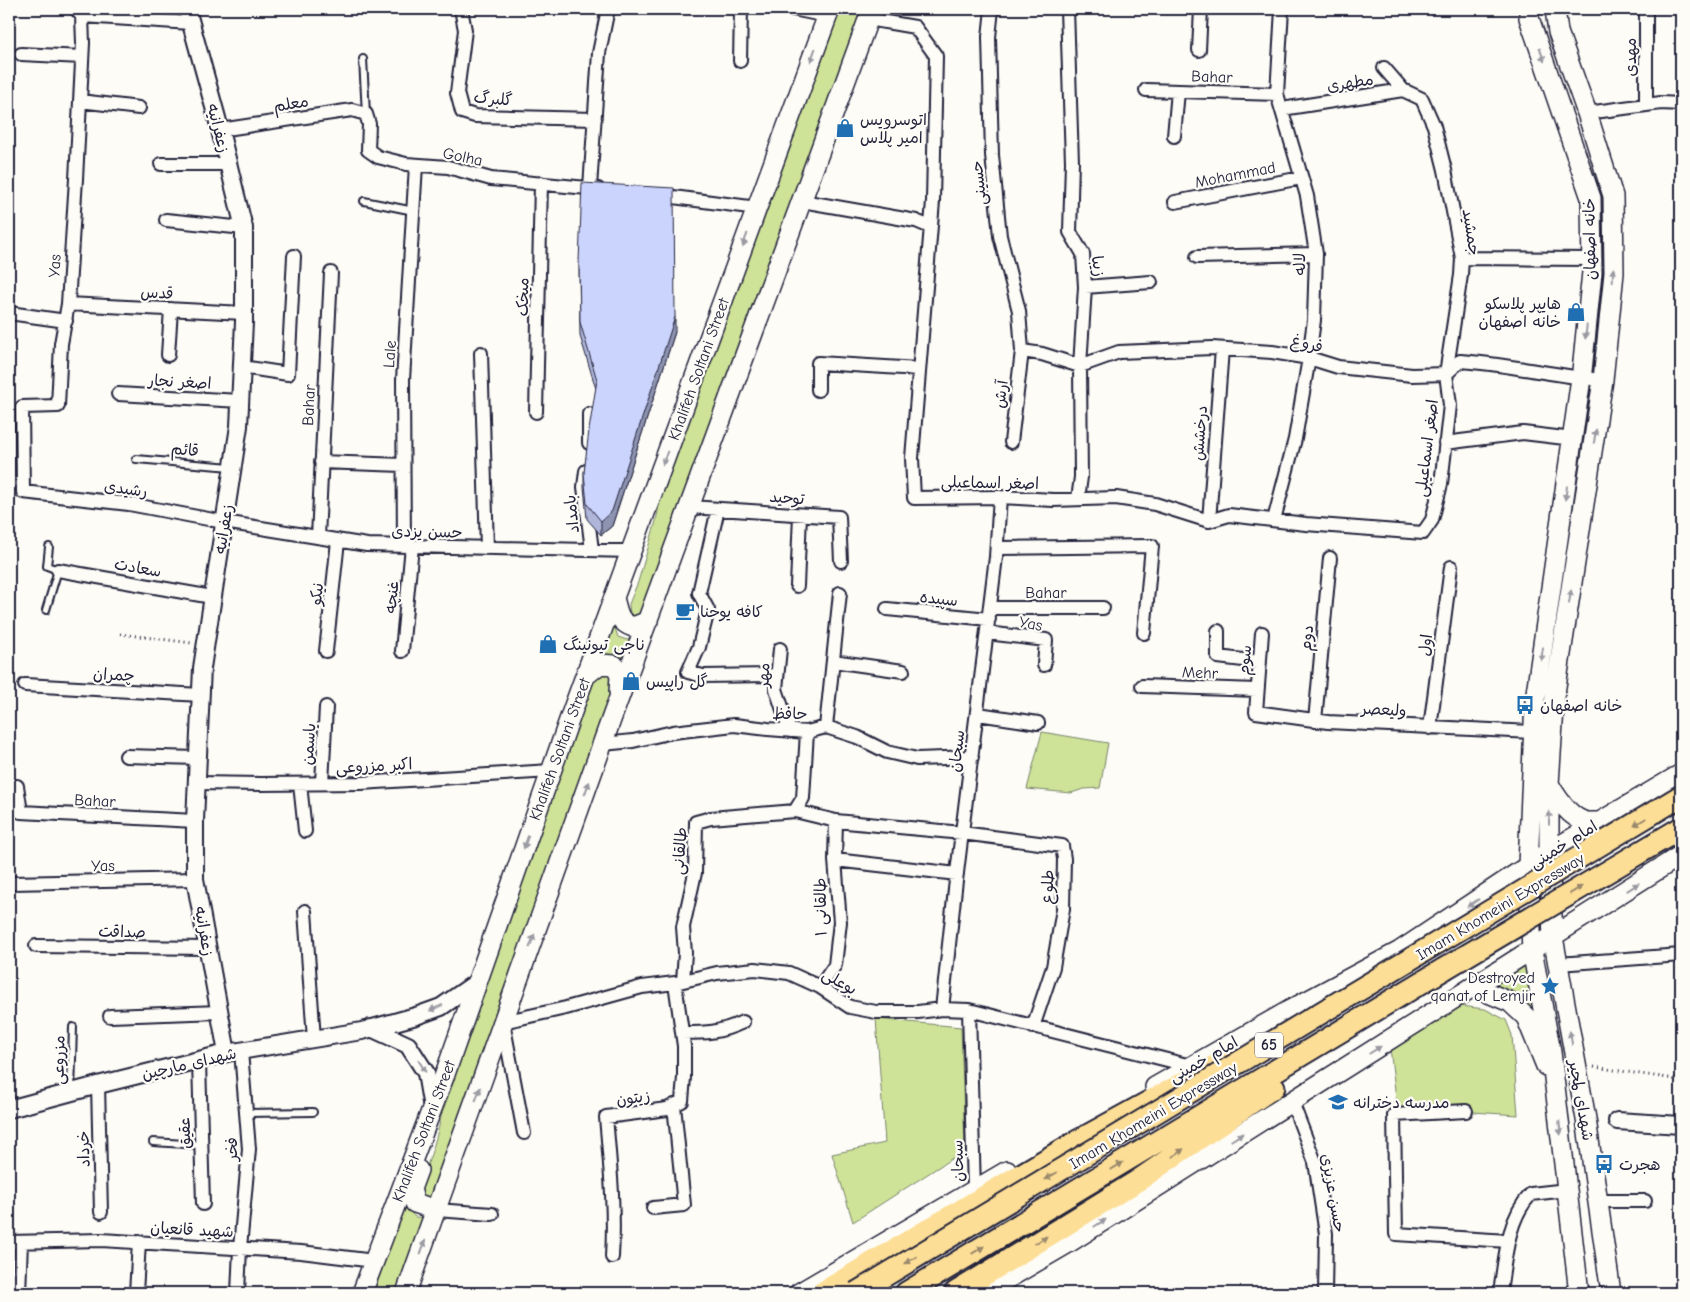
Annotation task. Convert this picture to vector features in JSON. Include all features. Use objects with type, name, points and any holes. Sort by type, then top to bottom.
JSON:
[{"type":"highway","name":"Imam Khomeini Expressway","points":[[856,1293],[1419,956],[1681,796]]},
{"type":"highway","name":"Imam Khomeini Expressway","points":[[906,1293],[1681,828]]},
{"type":"highway","points":[[821,1293],[1076,1142],[1419,956]]},
{"type":"highway","points":[[955,1293],[1139,1180],[1444,969]]},
{"type":"main road","name":"خانه اصفهان","points":[[1528,866],[1535,700],[1581,379],[1592,272],[1591,198],[1529,18],[1529,9]]},
{"type":"main road","name":"خانه اصفهان","points":[[1553,937],[1549,852],[1549,784],[1555,693],[1603,380],[1614,273],[1613,196],[1558,32],[1555,9]]},
{"type":"main road","name":"Khalifeh Soltani Street","points":[[362,1293],[432,1108],[585,676],[828,12]]},
{"type":"main road","points":[[406,1293],[619,698],[870,14]]},
{"type":"main road","points":[[614,598],[618,614],[625,624],[633,628],[648,621]]},
{"type":"main road","points":[[585,676],[600,664],[614,665],[620,675],[619,698]]},
{"type":"main road","points":[[1532,756],[1552,757]]},
{"type":"main road","name":"امام خمینی","points":[[799,1293],[1191,1066],[1290,1010],[1400,952],[1549,852],[1681,774]]},
{"type":"main road","points":[[1549,784],[1574,816],[1586,822],[1600,822]]},
{"type":"main road","points":[[1500,885],[1521,856],[1529,835]]},
{"type":"main road","points":[[983,1293],[1070,1242],[1681,855]]},
{"type":"main road","name":"شهدای لمجیر","points":[[1528,866],[1532,950],[1551,1052],[1578,1293]]},
{"type":"main road","name":"شهدای لمجیر","points":[[1553,937],[1586,1119],[1611,1293]]},
{"type":"main road","points":[[1474,987],[1510,1002],[1526,1017],[1544,1063],[1554,1079]]},
{"type":"main road","points":[[432,1108],[422,1158],[411,1189],[415,1203],[436,1210]]},
{"type":"main road","points":[[1573,1245],[1604,1242]]},
{"type":"street","name":"گلبرگ","points":[[461,9],[465,30],[457,93],[462,112],[475,116],[595,119]]},
{"type":"street","points":[[590,188],[599,53],[608,9]]},
{"type":"street","points":[[740,61],[741,9]]},
{"type":"street","points":[[793,9],[828,12]]},
{"type":"street","name":"حسینی","points":[[992,9],[989,38],[992,155],[1000,236],[1019,311],[1022,351]]},
{"type":"street","name":"زیبا","points":[[1068,9],[1072,162],[1070,232],[1083,254],[1085,287],[1080,366],[1081,477],[1078,499]]},
{"type":"street","points":[[1199,50],[1201,9]]},
{"type":"street","name":"لاله","points":[[1274,520],[1295,439],[1309,358],[1314,320],[1316,254],[1307,196],[1277,94],[1282,9]]},
{"type":"street","name":"مهدی","points":[[1646,9],[1646,105]]},
{"type":"street","points":[[79,12],[189,16]]},
{"type":"street","name":"Yas","points":[[23,492],[22,407],[58,406],[62,344],[68,304],[80,102],[82,57],[79,12]]},
{"type":"street","name":"اصغر اسماعیلی","points":[[870,14],[915,27],[936,56],[932,201],[912,458],[914,498],[1000,497],[1053,500],[1116,498],[1154,504],[1209,521],[1229,515],[1306,524],[1423,533],[1432,520],[1441,484],[1450,405],[1446,374]]},
{"type":"street","name":"زعفرانیه","points":[[189,16],[244,228],[244,313],[239,426],[202,668],[194,821],[195,879],[220,1012],[234,1052]]},
{"type":"street","points":[[21,54],[82,57]]},
{"type":"street","points":[[1384,68],[1403,90]]},
{"type":"street","name":"Bahar","points":[[1146,90],[1277,94]]},
{"type":"street","name":"جمشید","points":[[1403,90],[1422,99],[1434,126],[1445,170],[1462,258],[1446,374]]},
{"type":"street","name":"مطهری","points":[[1282,109],[1403,90]]},
{"type":"street","points":[[1174,136],[1178,91]]},
{"type":"street","points":[[80,102],[139,108]]},
{"type":"street","points":[[1586,113],[1661,103],[1681,104]]},
{"type":"street","name":"معلم","points":[[220,130],[352,110],[366,114]]},
{"type":"street","name":"Golha","points":[[366,114],[369,124],[368,150],[378,157],[406,164],[448,167],[491,179],[610,190]]},
{"type":"street","points":[[161,164],[228,164]]},
{"type":"street","name":"Lale","points":[[408,546],[403,465],[403,380],[416,165]]},
{"type":"street","name":"Mohammad","points":[[1175,202],[1301,178]]},
{"type":"street","name":"میخک","points":[[536,412],[541,183]]},
{"type":"street","points":[[649,194],[757,208]]},
{"type":"street","points":[[802,201],[916,221],[930,227]]},
{"type":"street","points":[[166,220],[244,228]]},
{"type":"street","points":[[1197,257],[1316,254]]},
{"type":"street","points":[[242,367],[288,374],[294,256]]},
{"type":"street","points":[[1462,258],[1592,259]]},
{"type":"street","name":"Bahar","points":[[318,537],[331,274]]},
{"type":"street","points":[[1085,287],[1151,282]]},
{"type":"street","name":"قدس","points":[[68,304],[244,313]]},
{"type":"street","points":[[168,355],[171,309]]},
{"type":"street","points":[[9,313],[66,321]]},
{"type":"street","name":"فروغ","points":[[1080,366],[1119,352],[1222,349],[1272,352],[1309,358],[1338,367],[1412,375],[1446,374]]},
{"type":"street","name":"درخشش","points":[[1209,521],[1222,349]]},
{"type":"street","points":[[1022,351],[1042,354],[1080,366]]},
{"type":"street","name":"آرش","points":[[1011,442],[1022,351]]},
{"type":"street","points":[[481,353],[487,548]]},
{"type":"street","points":[[1446,374],[1460,361],[1481,362],[1581,379],[1603,380]]},
{"type":"street","points":[[818,390],[818,363],[919,369]]},
{"type":"street","name":"اصغر نجار","points":[[118,394],[240,400]]},
{"type":"street","name":"بامداد","points":[[589,414],[584,487],[592,550]]},
{"type":"street","points":[[1445,442],[1523,433],[1573,438]]},
{"type":"street","points":[[321,462],[403,465]]},
{"type":"street","name":"رشیدی","points":[[23,492],[129,504],[224,522]]},
{"type":"street","name":"سبحان","points":[[942,1009],[990,614],[1000,497]]},
{"type":"street","name":"توحید","points":[[690,507],[838,518],[841,561]]},
{"type":"street","points":[[718,509],[699,593],[708,610],[699,647],[688,672],[703,676],[777,675]]},
{"type":"street","points":[[797,586],[800,515]]},
{"type":"street","name":"حسن یزدی","points":[[224,522],[367,545],[631,551]]},
{"type":"street","name":"نیکو","points":[[326,651],[338,540]]},
{"type":"street","name":"غنچه","points":[[402,651],[408,546]]},
{"type":"street","points":[[997,548],[1152,546],[1144,633]]},
{"type":"street","name":"دوم","points":[[1315,720],[1330,558]]},
{"type":"street","name":"اول","points":[[1430,728],[1451,567]]},
{"type":"street","name":"سعادت","points":[[58,570],[212,597]]},
{"type":"street","points":[[826,727],[840,594]]},
{"type":"street","name":"Bahar","points":[[990,614],[1103,608]]},
{"type":"street","name":"سپیده","points":[[886,609],[990,614]]},
{"type":"street","points":[[1218,631],[1218,658],[1260,662]]},
{"type":"street","name":"Yas","points":[[987,633],[1046,640],[1044,665]]},
{"type":"street","name":"سوم","points":[[1257,690],[1262,633]]},
{"type":"street","name":"مهر","points":[[780,649],[776,689],[790,731]]},
{"type":"street","points":[[833,661],[902,671]]},
{"type":"street","name":"چمران","points":[[25,684],[200,695]]},
{"type":"street","name":"Mehr","points":[[1142,686],[1257,690]]},
{"type":"street","name":"ولیعصر","points":[[1257,690],[1256,712],[1315,720],[1430,728],[1533,732]]},
{"type":"street","name":"یاسمن","points":[[322,783],[326,707]]},
{"type":"street","points":[[978,714],[1038,723]]},
{"type":"street","name":"حافظ","points":[[603,744],[633,741],[673,732],[734,725],[807,732],[826,727],[857,737],[887,752],[917,759],[972,757]]},
{"type":"street","points":[[795,811],[803,798],[807,732]]},
{"type":"street","points":[[126,756],[198,758]]},
{"type":"street","name":"اکبر مزروعی","points":[[197,782],[361,783],[551,771]]},
{"type":"street","points":[[300,784],[305,831]]},
{"type":"street","name":"Bahar","points":[[17,786],[21,812],[194,821]]},
{"type":"street","name":"طالقانی","points":[[679,982],[685,953],[683,927],[695,873],[696,822],[720,817],[795,811],[836,821],[962,834]]},
{"type":"street","name":"طالقانی ۱","points":[[820,987],[835,965],[840,922],[834,860],[836,821]]},
{"type":"street","name":"طلوع","points":[[962,834],[1062,846],[1064,858],[1063,900],[1060,928],[1053,967],[1033,1027]]},
{"type":"street","points":[[834,860],[957,874]]},
{"type":"street","name":"Yas","points":[[12,883],[195,879]]},
{"type":"street","points":[[305,912],[314,1039]]},
{"type":"street","name":"صداقت","points":[[36,946],[208,948]]},
{"type":"street","points":[[1558,964],[1681,955]]},
{"type":"street","name":"بوعلی","points":[[503,1022],[566,1008],[642,987],[679,982],[717,973],[755,969],[789,973],[820,987],[850,1007],[876,1012],[918,1012],[942,1009],[969,1010],[1191,1066]]},
{"type":"street","name":"شهدای مارچین","points":[[9,1110],[98,1085],[234,1052],[371,1028],[416,1016],[441,1007],[477,982]]},
{"type":"street","name":"زیتون","points":[[612,1257],[613,1201],[606,1118],[667,1109],[682,1101],[684,1046],[679,982]]},
{"type":"street","name":"سبحان","points":[[969,1010],[974,1190]]},
{"type":"street","points":[[110,1016],[220,1012]]},
{"type":"street","points":[[503,1022],[524,1133]]},
{"type":"street","points":[[682,1033],[727,1030],[743,1022]]},
{"type":"street","points":[[371,1028],[408,1045],[426,1073],[432,1108]]},
{"type":"street","name":"فخر","points":[[234,1052],[246,1114],[249,1149],[238,1293]]},
{"type":"street","name":"عقیق","points":[[199,1061],[203,1204]]},
{"type":"street","name":"خرداد","points":[[98,1085],[101,1212]]},
{"type":"street","name":"حسن عزیزی","points":[[1292,1102],[1314,1162],[1326,1234],[1325,1293]]},
{"type":"street","points":[[653,1208],[684,1204],[674,1105]]},
{"type":"street","points":[[1466,1111],[1394,1115],[1396,1234],[1508,1241]]},
{"type":"street","points":[[1617,1121],[1681,1125]]},
{"type":"street","points":[[1500,1293],[1508,1241],[1523,1203],[1531,1194],[1567,1190]]},
{"type":"street","points":[[1598,1201],[1645,1200]]},
{"type":"street","points":[[436,1210],[492,1214]]},
{"type":"street","name":"شهید قانعیان","points":[[15,1242],[102,1240],[301,1252],[374,1261]]},
{"type":"street","points":[[15,1242],[19,1293]]},
{"type":"street","points":[[136,1293],[139,1242]]},
{"type":"lane","points":[[363,59],[366,114]]},
{"type":"lane","points":[[364,201],[414,210]]},
{"type":"lane","name":"قائم","points":[[136,459],[233,467]]},
{"type":"lane","points":[[46,610],[58,570],[47,566],[49,547]]},
{"type":"lane","name":"مزروعی","points":[[71,1093],[73,1027]]},
{"type":"lane","points":[[246,1114],[313,1112]]},
{"type":"lane","points":[[153,1142],[200,1145]]},
{"type":"path","points":[[120,634],[205,645]]},
{"type":"path","points":[[1576,1064],[1681,1080]]},
{"type":"green space","points":[[840,9],[865,9],[644,612],[637,618],[630,615],[629,604],[638,582],[656,521],[663,485]]},
{"type":"green space","points":[[614,625],[618,637],[627,640],[637,635],[622,668],[620,659],[612,655],[602,657]]},
{"type":"green space","points":[[605,674],[613,680],[608,701],[432,1197],[422,1196],[418,1188],[433,1148],[443,1106],[594,678]]},
{"type":"green space","points":[[1042,732],[1108,743],[1100,788],[1084,789],[1071,793],[1027,789]]},
{"type":"green space","points":[[1527,963],[1533,1016],[1512,991],[1490,984]]},
{"type":"green space","points":[[1461,1006],[1485,1009],[1506,1020],[1512,1035],[1518,1115],[1397,1107],[1390,1048]]},
{"type":"green space","points":[[876,1019],[961,1027],[965,1150],[853,1222],[832,1154],[885,1143]]},
{"type":"green space","points":[[405,1206],[415,1217],[427,1218],[400,1293],[373,1293]]},
{"type":"building","points":[[582,183],[674,188],[675,317],[612,511],[601,521],[587,504],[584,473],[597,380],[580,322],[579,262]]},
{"type":"place","name":"اتوسرويس امير پلاس","points":[[845,128]]},
{"type":"place","name":"هایپر پلاسکو خانه اصفهان","points":[[1576,312]]},
{"type":"place","name":"کافه یوحنا","points":[[685,611]]},
{"type":"place","name":"ناجی‌ تیونینگ","points":[[548,644]]},
{"type":"place","name":"گل راپیس","points":[[631,681]]},
{"type":"place","name":"خانه اصفهان","points":[[1525,705]]},
{"type":"place","name":"Destroyed qanat of Lemjir","points":[[1550,986]]},
{"type":"place","name":"مدرسه دخترانه","points":[[1338,1102]]},
{"type":"place","name":"هجرت","points":[[1604,1164]]}]
